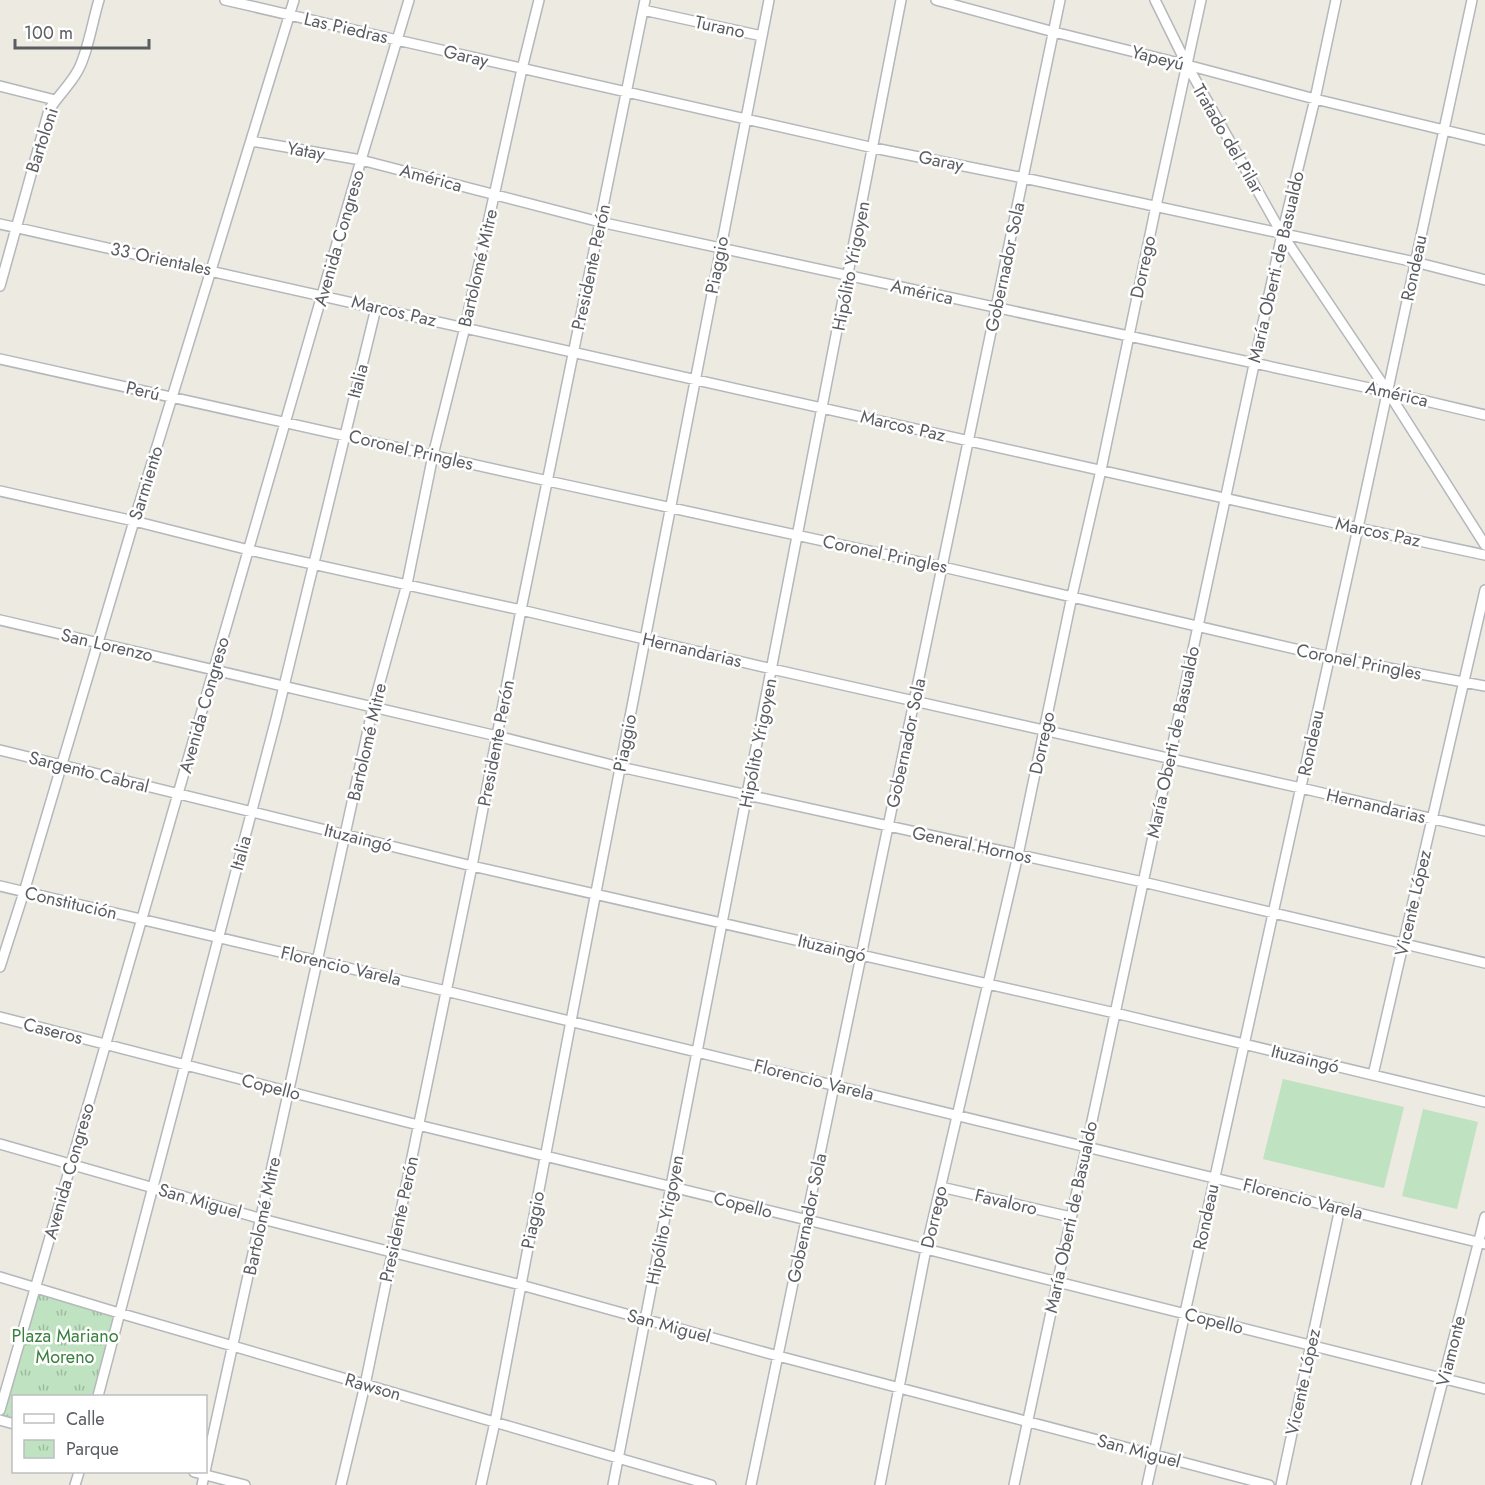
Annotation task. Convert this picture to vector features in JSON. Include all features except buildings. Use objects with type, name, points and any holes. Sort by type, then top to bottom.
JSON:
[{"type":"street","name":"Bartoloni","points":[[0,286],[49,110],[78,71],[99,0]]},
{"type":"street","name":"Las Piedras","points":[[225,0],[397,40]]},
{"type":"street","name":"Sarmiento","points":[[0,967],[294,0]]},
{"type":"street","name":"Avenida Congreso","points":[[0,1410],[409,0]]},
{"type":"street","name":"Bartolomé Mitre","points":[[207,1465],[374,707],[406,584],[433,456],[465,327],[539,0]]},
{"type":"street","name":"Piaggio","points":[[481,1485],[769,0]]},
{"type":"street","name":"Hipólito Yrigoyen","points":[[613,1485],[901,0]]},
{"type":"street","name":"Yapeyú","points":[[936,0],[1315,99],[1485,140]]},
{"type":"street","name":"Gobernador Sola","points":[[751,1485],[1060,0]]},
{"type":"street","name":"Tratado del Pilar","points":[[1155,0],[1187,65],[1282,234],[1388,392],[1485,545]]},
{"type":"street","name":"Dorrego","points":[[880,1485],[926,1249],[1018,855],[1201,0]]},
{"type":"street","name":"María Oberti de Basualdo","points":[[1014,1485],[1282,234],[1336,0]]},
{"type":"street","name":"Rondeau","points":[[1147,1485],[1472,0]]},
{"type":"street","name":"Turano","points":[[644,5],[762,36]]},
{"type":"street","name":"Presidente Perón","points":[[341,1485],[365,1384],[472,866],[521,610],[644,5]]},
{"type":"street","name":"Garay","points":[[397,40],[874,148],[1416,262],[1485,280]]},
{"type":"street","points":[[0,86],[55,100]]},
{"type":"street","name":"Yatay","points":[[251,141],[361,160]]},
{"type":"street","name":"América","points":[[361,160],[600,222],[1388,392],[1485,416]]},
{"type":"street","name":"33 Orientales","points":[[0,224],[322,295]]},
{"type":"street","name":"Marcos Paz","points":[[322,295],[1485,555]]},
{"type":"street","name":"Italia","points":[[98,1395],[252,812],[376,308]]},
{"type":"street","name":"Perú","points":[[0,359],[286,423]]},
{"type":"street","name":"Coronel Pringles","points":[[286,423],[943,567],[1330,657],[1485,686]]},
{"type":"street","name":"Hernandarias","points":[[0,491],[249,550],[1485,831]]},
{"type":"street","name":"Vicente López","points":[[1373,1075],[1485,590]]},
{"type":"street","name":"San Lorenzo","points":[[0,620],[214,670]]},
{"type":"street","name":"General Hornos","points":[[214,670],[620,767],[1143,882],[1485,963]]},
{"type":"street","name":"Sargento Cabral","points":[[0,750],[178,794]]},
{"type":"street","name":"Ituzaingó","points":[[178,794],[472,866],[1115,1013],[1485,1102]]},
{"type":"street","name":"Constitución","points":[[0,886],[141,920]]},
{"type":"street","name":"Florencio Varela","points":[[141,920],[446,991],[1482,1243]]},
{"type":"street","name":"Caseros","points":[[0,1017],[105,1045]]},
{"type":"street","name":"Copello","points":[[105,1045],[418,1125],[1485,1389]]},
{"type":"street","name":"San Miguel","points":[[0,1144],[261,1219],[1269,1485]]},
{"type":"street","name":"Favaloro","points":[[941,1187],[1071,1217]]},
{"type":"street","name":"Vicente López","points":[[1281,1485],[1340,1208]]},
{"type":"street","name":"Viamonte","points":[[1416,1485],[1482,1243],[1485,1217]]},
{"type":"street","name":"Rawson","points":[[0,1277],[711,1485]]},
{"type":"street","points":[[200,1473],[245,1485]]},
{"type":"street","name":"Bartolomé Mitre","points":[[202,1485],[205,1474]]},
{"type":"green space","points":[[1283,1079],[1404,1107],[1384,1188],[1263,1159]]},
{"type":"green space","points":[[1423,1109],[1478,1122],[1457,1209],[1402,1196]]},
{"type":"green space","name":"Plaza Mariano Moreno","points":[[35,1287],[119,1313],[98,1395],[12,1395],[12,1424],[0,1420],[0,1410]]}]
